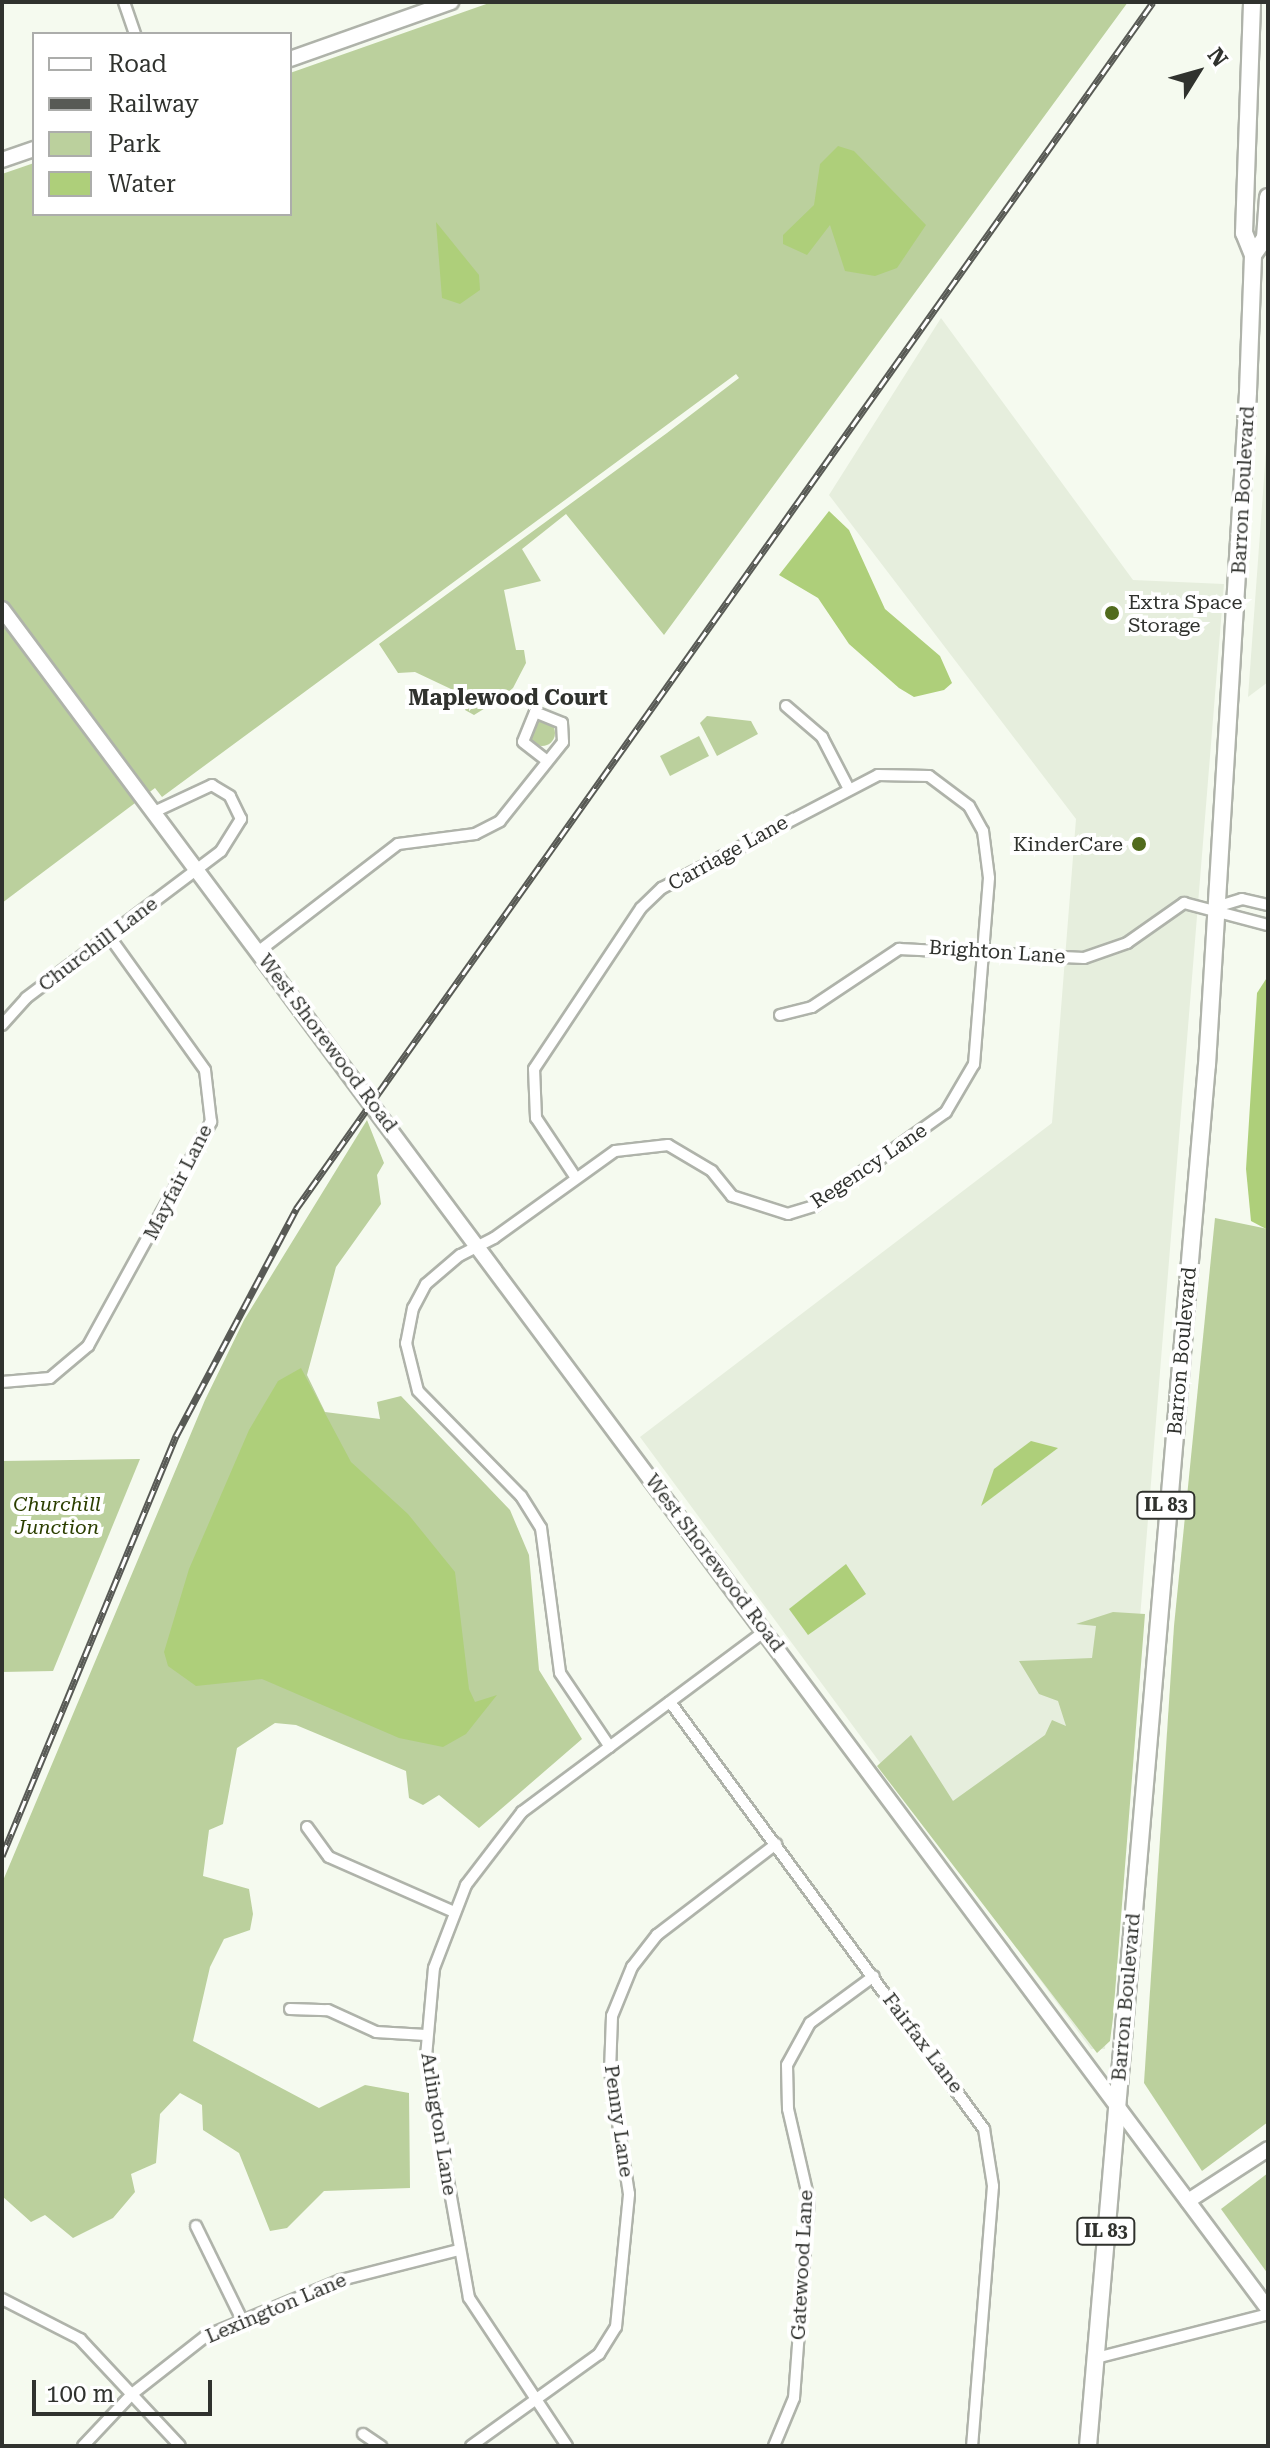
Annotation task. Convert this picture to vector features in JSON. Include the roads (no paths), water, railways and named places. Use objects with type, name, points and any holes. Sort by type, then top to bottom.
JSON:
[{"type":"main road","points":[[292,58],[451,2]]},
{"type":"main road","name":"Barron Boulevard","points":[[1088,2446],[1216,907],[1253,255],[1244,233],[1252,2]]},
{"type":"main road","points":[[2,160],[32,150]]},
{"type":"main road","name":"Barron Boulevard","points":[[1253,255],[1265,238],[1268,197]]},
{"type":"main road","name":"West Shorewood Road","points":[[2,609],[480,1245],[1268,2311]]},
{"type":"main road","points":[[1191,2205],[1268,2149]]},
{"type":"main road","points":[[1191,2205],[1268,2157]]},
{"type":"street","points":[[124,2],[134,32]]},
{"type":"street","points":[[786,706],[822,737],[849,789]]},
{"type":"street","points":[[259,951],[398,844],[475,834],[500,821],[546,760],[565,728],[535,712],[523,742],[546,760]]},
{"type":"street","name":"Carriage Lane","points":[[576,1178],[548,1142],[531,1095],[544,1047],[662,888],[849,789],[905,772],[929,776],[969,806],[988,851],[983,951]]},
{"type":"street","name":"Churchill Lane","points":[[2,1025],[109,936],[221,851],[241,819],[230,796],[212,785],[157,815]]},
{"type":"street","points":[[1216,907],[1242,899],[1268,905]]},
{"type":"street","name":"Brighton Lane","points":[[780,1015],[812,1007],[899,949],[1084,958],[1127,943],[1184,903],[1216,907]]},
{"type":"street","points":[[1216,907],[1268,925]]},
{"type":"street","name":"Mayfair Lane","points":[[2,1382],[50,1378],[80,1357],[211,1122],[205,1070],[109,936]]},
{"type":"street","name":"Regency Lane","points":[[610,1747],[560,1673],[541,1528],[521,1496],[427,1405],[408,1367],[409,1322],[419,1295],[480,1245],[615,1151],[668,1145],[754,1206],[788,1214],[814,1206],[946,1112],[965,1089],[983,951]]},
{"type":"street","name":"Arlington Lane","points":[[567,2446],[469,2298],[426,2035],[434,1968],[454,1912],[502,1834],[610,1747],[765,1631]]},
{"type":"street","name":"Fairfax Lane","points":[[670,1702],[976,2113],[990,2147],[993,2186],[972,2446]]},
{"type":"street","points":[[307,1827],[329,1857],[454,1912]]},
{"type":"street","name":"Penny Lane","points":[[471,2446],[599,2354],[621,2308],[628,2173],[609,2039],[621,1990],[657,1935],[776,1844]]},
{"type":"street","name":"Gatewood Lane","points":[[774,2446],[794,2398],[809,2200],[788,2109],[787,2065],[810,2023],[874,1976]]},
{"type":"street","points":[[290,2009],[328,2010],[376,2032],[426,2035]]},
{"type":"street","points":[[196,2226],[242,2320]]},
{"type":"street","name":"Lexington Lane","points":[[83,2446],[132,2394],[188,2347],[242,2320],[379,2268],[459,2250]]},
{"type":"street","points":[[2,2299],[63,2325],[180,2446]]},
{"type":"street","points":[[1096,2358],[1268,2311]]},
{"type":"street","points":[[363,2434],[381,2446]]},
{"type":"water","points":[[838,146],[854,151],[926,225],[897,268],[875,276],[845,271],[830,225],[807,255],[783,244],[783,235],[814,205],[820,164]]},
{"type":"water","points":[[436,222],[479,275],[480,290],[460,304],[442,298]]},
{"type":"water","points":[[829,511],[849,530],[885,609],[940,656],[952,683],[944,690],[914,697],[899,688],[849,644],[818,598],[779,575]]},
{"type":"water","points":[[1268,976],[1268,1230],[1251,1221],[1246,1169],[1257,993]]},
{"type":"water","points":[[301,1368],[351,1462],[408,1514],[455,1572],[469,1689],[475,1702],[497,1695],[466,1734],[443,1747],[399,1738],[262,1679],[196,1686],[168,1666],[164,1652],[189,1569],[249,1430],[278,1381]]},
{"type":"water","points":[[1031,1441],[1058,1448],[981,1506],[994,1469]]},
{"type":"water","points":[[846,1564],[866,1594],[808,1635],[789,1609]]},
{"type":"railway","points":[[2,1856],[176,1436],[296,1209],[1153,2]]},
{"type":"place","name":"Extra Space Storage","points":[[1112,613]]},
{"type":"place","name":"KinderCare","points":[[1139,844]]},
{"type":"district","name":"Maplewood Court","points":[[508,698]]},
{"type":"park label","name":"Churchill Junction","points":[[57,1516]]}]
